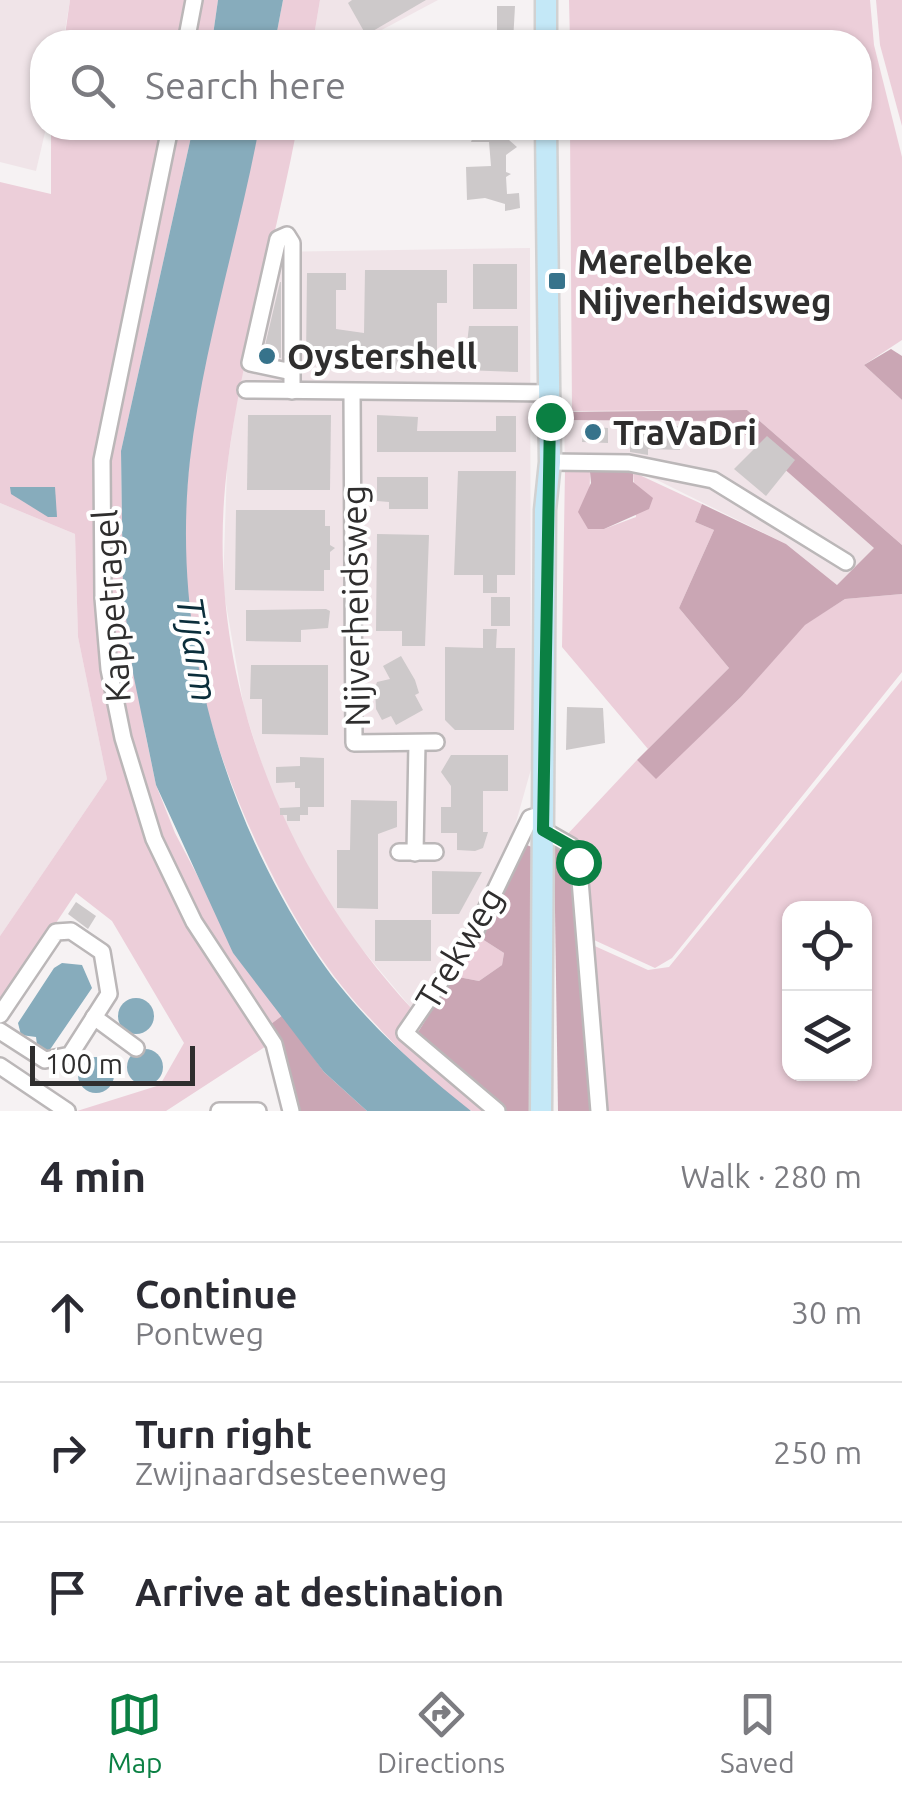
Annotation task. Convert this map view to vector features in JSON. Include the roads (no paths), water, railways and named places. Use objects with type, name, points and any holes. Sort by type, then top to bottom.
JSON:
[{"type":"main road","points":[[546,0],[546,30]]},
{"type":"main road","points":[[541,1111],[545,510],[550,462],[546,140]]},
{"type":"street","points":[[188,30],[194,0]]},
{"type":"street","name":"Kappetragel","points":[[168,140],[102,460],[103,598],[109,669],[122,738],[154,838],[194,922],[274,1044],[291,1111]]},
{"type":"street","points":[[292,372],[250,364],[278,238],[286,235],[292,243],[292,372],[292,391]]},
{"type":"street","points":[[246,390],[550,392]]},
{"type":"street","name":"Nijverheidsweg","points":[[352,392],[354,743],[436,742]]},
{"type":"street","points":[[550,462],[629,463],[713,480],[846,562]]},
{"type":"street","points":[[417,743],[407,852],[436,852]]},
{"type":"street","name":"Trekweg","points":[[497,1111],[450,1076],[405,1033],[476,930],[530,818],[543,822]]},
{"type":"street","points":[[543,822],[576,851],[600,1111]]},
{"type":"street","points":[[0,1015],[56,932],[71,931],[102,952],[108,968],[109,994],[70,1055],[44,1060],[0,1030]]},
{"type":"street","points":[[94,1017],[136,1048]]},
{"type":"street","points":[[0,1066],[67,1111]]},
{"type":"street","points":[[219,1111],[258,1111]]},
{"type":"water","points":[[218,0],[283,0],[277,30],[214,30]]},
{"type":"water","points":[[190,140],[257,140],[203,376],[190,460],[188,588],[196,652],[228,777],[280,894],[313,949],[347,994],[386,1036],[471,1111],[367,1111],[324,1072],[233,953],[156,785],[133,673],[123,595],[121,451]]},
{"type":"water","points":[[10,487],[55,487],[57,517],[48,517],[11,494]]},
{"type":"water","points":[[62,963],[82,965],[92,988],[49,1051],[37,1045],[36,1037],[21,1035],[18,1023],[54,968]]},
{"type":"water","points":[[136,998],[149,1003],[154,1016],[149,1029],[136,1034],[123,1029],[118,1016],[123,1003]]},
{"type":"water","points":[[145,1049],[158,1054],[163,1067],[158,1080],[145,1085],[132,1080],[127,1067],[132,1054]]},
{"type":"water","points":[[96,1057],[109,1062],[114,1075],[109,1088],[96,1093],[83,1088],[78,1075],[83,1062]]},
{"type":"place","name":"Merelbeke Nijverheidsweg","points":[[557,281]]},
{"type":"place","name":"Oystershell","points":[[267,356]]},
{"type":"place","name":"TraVaDri","points":[[593,432]]},
{"type":"water label","name":"Tijarm","points":[[198,649]]}]
